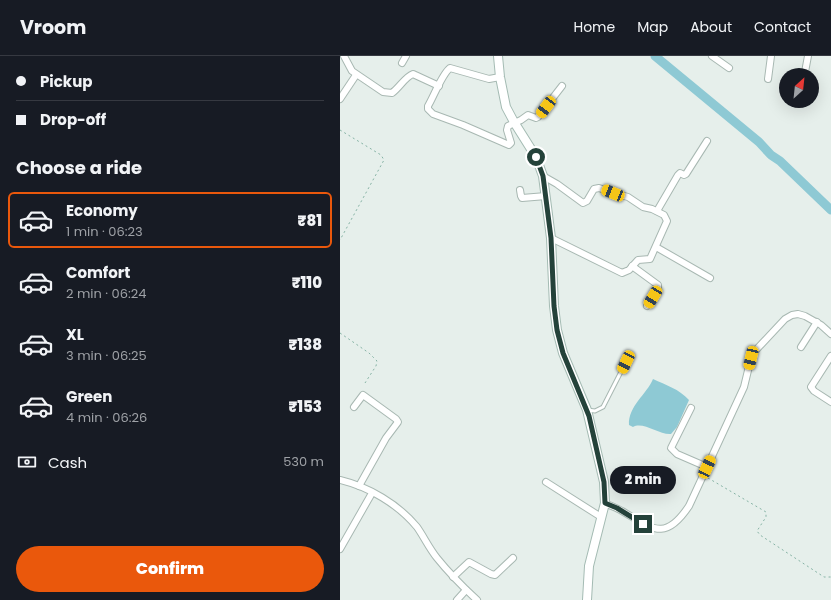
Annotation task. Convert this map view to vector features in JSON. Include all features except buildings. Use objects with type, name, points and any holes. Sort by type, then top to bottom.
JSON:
[{"type":"street","points":[[344,56],[349,68],[356,75],[378,90],[392,93],[397,90],[409,76],[413,74],[439,86]]},
{"type":"street","points":[[402,64],[406,56]]},
{"type":"street","points":[[498,56],[500,77],[506,107],[536,157],[543,176],[551,238],[554,306],[557,330],[563,353],[588,410],[604,482],[605,503],[589,566],[587,600]]},
{"type":"street","points":[[712,56],[729,68]]},
{"type":"street","points":[[768,79],[771,56]]},
{"type":"street","points":[[806,68],[808,56]]},
{"type":"street","points":[[500,77],[489,79],[450,68],[428,106],[430,112],[508,145],[511,143],[507,128],[514,122],[521,120],[528,115],[536,118],[538,117],[562,86]]},
{"type":"street","points":[[340,99],[356,75]]},
{"type":"street","points":[[657,211],[678,175],[680,173],[684,175],[686,174],[708,141]]},
{"type":"street","points":[[543,176],[557,184],[583,203],[587,201],[594,189],[599,188],[628,197],[643,207],[657,211],[664,215],[667,221],[650,259],[638,260],[625,272],[618,272],[551,238]]},
{"type":"street","points":[[520,190],[522,198],[546,196]]},
{"type":"street","points":[[656,247],[710,278]]},
{"type":"street","points":[[632,266],[658,285],[658,288],[647,306]]},
{"type":"street","points":[[605,503],[617,508],[651,528],[661,530],[670,528],[678,522],[689,506],[744,387],[751,358],[755,351],[786,319],[792,315],[798,314],[806,316],[817,322],[831,334]]},
{"type":"street","points":[[801,347],[817,322]]},
{"type":"street","points":[[831,356],[811,387],[814,391],[831,402]]},
{"type":"street","points":[[354,408],[362,396],[396,419],[398,422],[386,438],[359,486]]},
{"type":"street","points":[[691,408],[671,448],[672,451],[677,454],[707,467]]},
{"type":"street","points":[[340,480],[359,486],[388,502],[405,515],[418,529],[436,557],[477,600]]},
{"type":"street","points":[[546,482],[601,517]]},
{"type":"street","points":[[340,549],[372,493]]},
{"type":"street","points":[[454,577],[469,562],[495,575],[498,574],[513,558]]},
{"type":"street","points":[[457,600],[466,590]]},
{"type":"lane","points":[[588,410],[595,411],[603,407],[626,362]]},
{"type":"path","points":[[340,130],[382,155],[384,160],[340,240]]},
{"type":"path","points":[[340,333],[369,353],[377,361],[376,366],[365,383]]},
{"type":"path","points":[[703,476],[766,512],[766,517],[757,531],[760,535],[824,577],[831,577]]},
{"type":"water","points":[[653,379],[677,390],[689,400],[677,427],[671,434],[666,434],[646,427],[633,427],[629,425],[631,412]]},
{"type":"waterway","points":[[655,56],[759,142],[771,155],[780,161],[831,210]]},
{"type":"route","points":[[536,157],[543,176],[551,238],[554,306],[557,330],[563,353],[588,410],[604,482],[605,503],[623,511],[643,524]]}]
